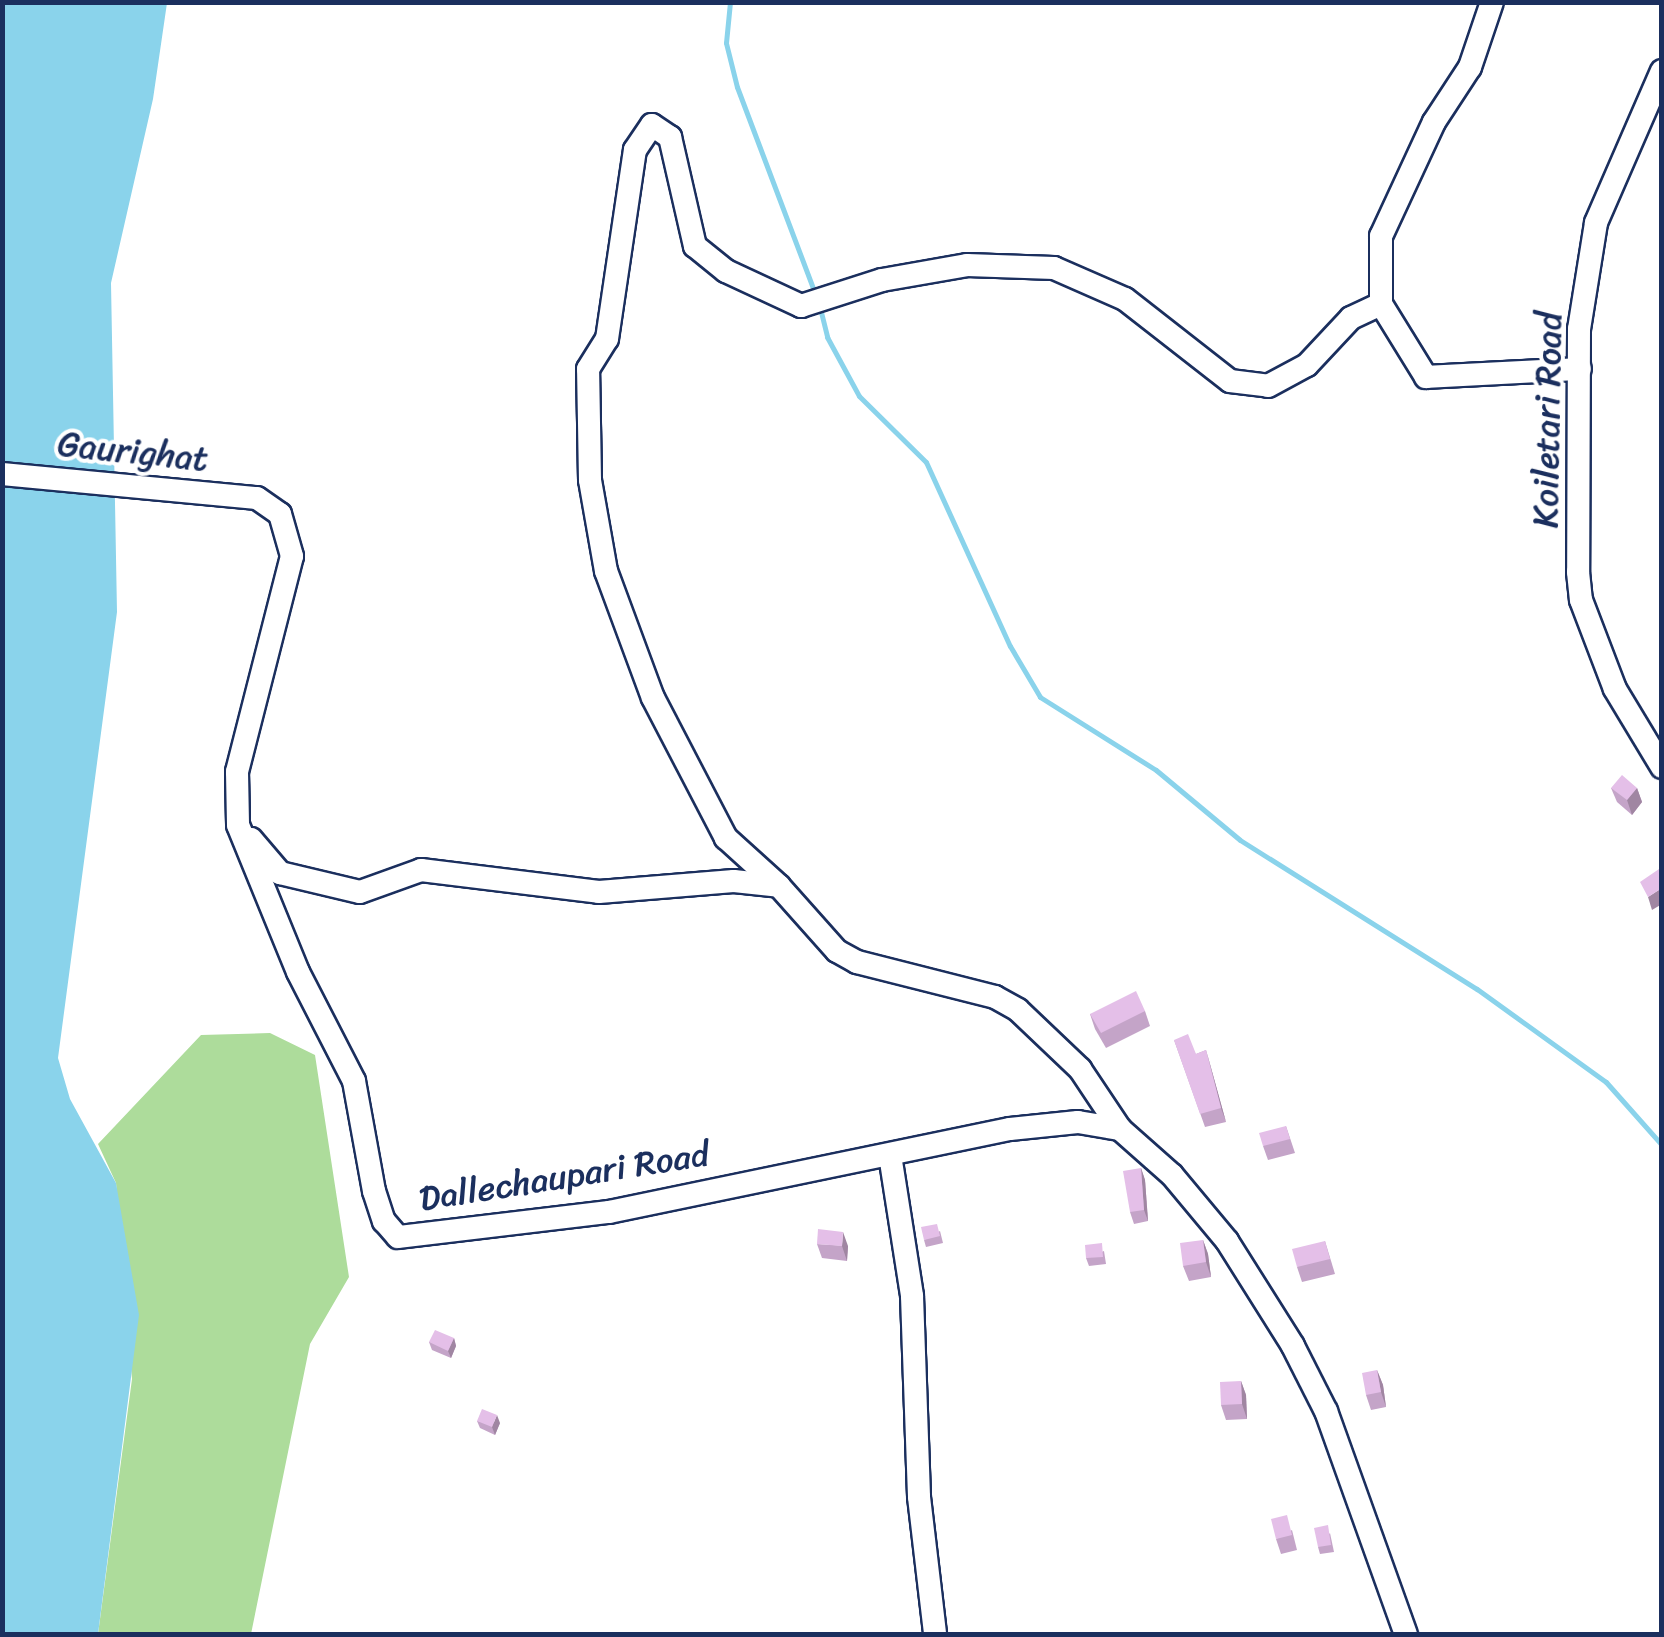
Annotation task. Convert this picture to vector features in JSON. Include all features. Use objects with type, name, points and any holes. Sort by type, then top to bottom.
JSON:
[{"type":"street","points":[[1492,2],[1470,67],[1434,122],[1386,224],[1376,254],[1381,304],[1426,378],[1580,369]]},
{"type":"street","name":"Koiletari Road","points":[[1662,71],[1596,222],[1580,369],[1581,600],[1615,689],[1662,767]]},
{"type":"street","points":[[1381,304],[1350,318],[1308,366],[1268,386],[1230,381],[1125,299],[1054,268],[967,265],[882,280],[801,306],[726,272],[696,246],[670,137],[652,125],[636,150],[608,339],[588,369],[593,498],[606,571],[652,698],[726,838],[779,886],[837,951],[857,962],[995,997],[1018,1010],[1100,1092],[1120,1129],[1172,1175],[1228,1241],[1293,1346],[1326,1410],[1406,1634]]},
{"type":"street","name":"Gaurighat","points":[[2,474],[257,498],[280,514],[292,556],[237,772],[238,825]]},
{"type":"street","points":[[238,825],[280,873],[360,892],[421,870],[599,892],[734,881],[779,886]]},
{"type":"street","name":"Dallechaupari Road","points":[[238,825],[298,972],[354,1080],[374,1191],[384,1221],[398,1237],[609,1212],[1010,1129],[1078,1122],[1120,1129]]},
{"type":"street","points":[[890,1155],[912,1296],[919,1497],[935,1634]]},
{"type":"green space","points":[[270,1033],[315,1055],[349,1277],[310,1344],[251,1634],[98,1634],[132,1379],[116,1183],[98,1144],[201,1035]]},
{"type":"water","points":[[3,3],[167,3],[153,99],[111,283],[117,612],[58,1058],[70,1099],[116,1183],[139,1315],[98,1634],[3,1634]]},
{"type":"building","points":[[1622,775],[1637,788],[1627,800],[1611,788]]},
{"type":"building","points":[[1662,867],[1662,888],[1648,897],[1640,882]]},
{"type":"building","points":[[1136,991],[1145,1011],[1101,1033],[1090,1014]]},
{"type":"building","points":[[1188,1034],[1196,1054],[1206,1050],[1221,1108],[1200,1114],[1174,1040]]},
{"type":"building","points":[[1286,1126],[1290,1139],[1263,1146],[1259,1133]]},
{"type":"building","points":[[1141,1168],[1144,1210],[1130,1212],[1123,1171]]},
{"type":"building","points":[[937,1224],[940,1236],[924,1240],[921,1227]]},
{"type":"building","points":[[818,1229],[843,1232],[842,1246],[817,1244]]},
{"type":"building","points":[[1203,1240],[1206,1262],[1183,1266],[1180,1243]]},
{"type":"building","points":[[1325,1241],[1330,1259],[1297,1267],[1292,1249]]},
{"type":"building","points":[[1102,1243],[1103,1257],[1086,1258],[1085,1245]]},
{"type":"building","points":[[435,1330],[454,1338],[448,1351],[429,1342]]},
{"type":"building","points":[[1377,1370],[1381,1392],[1366,1395],[1362,1373]]},
{"type":"building","points":[[1241,1381],[1242,1404],[1221,1405],[1220,1382]]},
{"type":"building","points":[[482,1409],[497,1415],[492,1427],[477,1421]]},
{"type":"building","points":[[1287,1515],[1292,1535],[1276,1539],[1271,1519]]},
{"type":"building","points":[[1328,1525],[1331,1545],[1318,1547],[1314,1528]]},
{"type":"waterway","points":[[730,2],[726,43],[737,87],[815,293]]},
{"type":"waterway","points":[[820,308],[827,337],[859,396],[926,462],[1010,646],[1040,697],[1156,770],[1240,840],[1477,989],[1606,1082],[1662,1145]]}]
